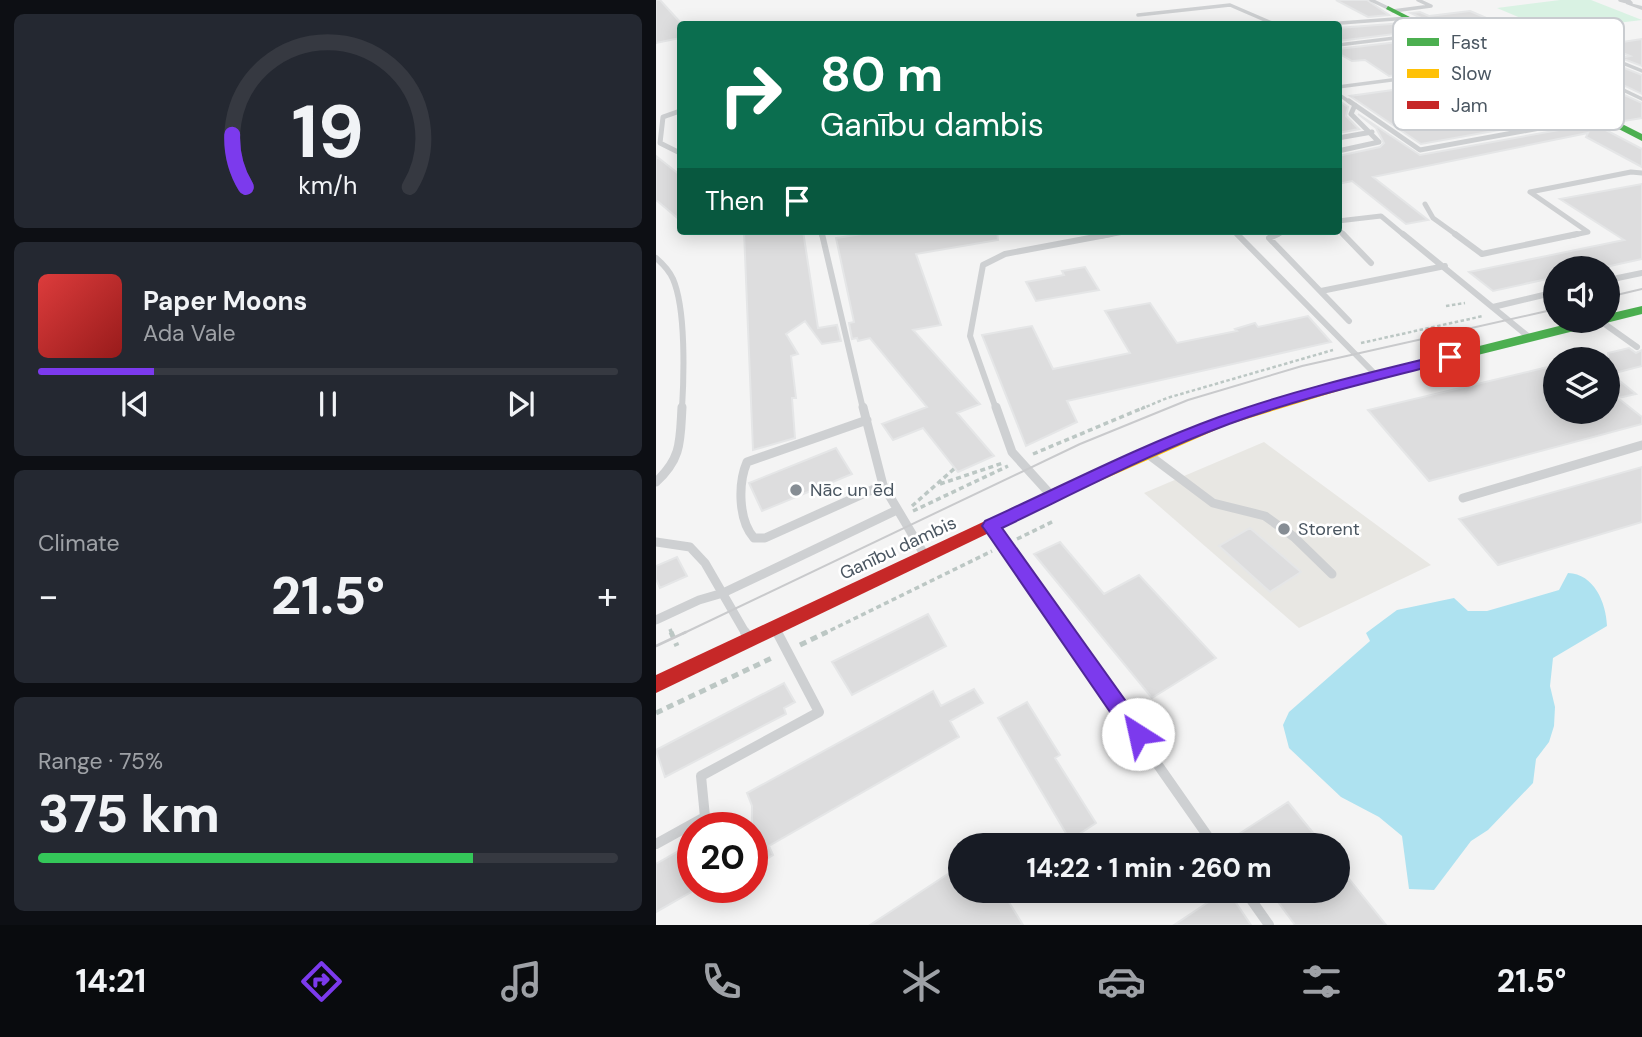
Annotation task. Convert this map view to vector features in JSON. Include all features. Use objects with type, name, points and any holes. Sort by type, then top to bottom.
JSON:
[{"type":"main road","points":[[1396,13],[1406,18]]},
{"type":"main road","points":[[1624,129],[1642,138]]},
{"type":"main road","points":[[1620,315],[1642,310]]},
{"type":"main road","name":"Ganību dambis","points":[[656,684],[1052,496],[1222,422],[1283,401],[1376,375],[1546,333]]},
{"type":"street","points":[[1626,1],[1642,8]]},
{"type":"lane","points":[[1371,0],[1396,13]]},
{"type":"lane","points":[[1342,22],[1431,6],[1417,0]]},
{"type":"lane","points":[[1138,15],[1230,5],[1267,21]]},
{"type":"lane","points":[[1342,45],[1393,38]]},
{"type":"lane","points":[[1624,64],[1642,71]]},
{"type":"lane","points":[[1342,87],[1393,81]]},
{"type":"lane","points":[[1624,90],[1642,99]]},
{"type":"lane","points":[[1342,97],[1420,150],[1529,130]]},
{"type":"lane","points":[[1342,150],[1379,142],[1372,132],[1351,114],[1355,105]]},
{"type":"lane","points":[[677,112],[663,117],[659,125],[660,144],[677,152]]},
{"type":"lane","points":[[1342,137],[1372,132]]},
{"type":"lane","points":[[1425,204],[1433,218],[1482,254],[1588,232],[1530,192],[1631,172],[1642,173]]},
{"type":"lane","points":[[1342,221],[1381,216],[1529,337]]},
{"type":"lane","points":[[1342,233],[1371,263]]},
{"type":"lane","points":[[822,235],[848,352],[883,485],[925,556]]},
{"type":"lane","points":[[1052,496],[1012,452],[970,336],[983,265],[1005,254],[1096,235]]},
{"type":"lane","points":[[1238,235],[1376,375]]},
{"type":"lane","points":[[1272,235],[1269,237],[1349,321]]},
{"type":"lane","points":[[656,258],[675,280],[683,349],[679,448],[672,467],[656,482]]},
{"type":"lane","points":[[1320,291],[1445,266]]},
{"type":"lane","points":[[1620,278],[1642,273]]},
{"type":"lane","points":[[1493,307],[1543,295]]},
{"type":"lane","points":[[1618,333],[1637,346]]},
{"type":"lane","points":[[867,420],[747,461],[741,476],[746,530],[754,538],[765,538],[883,485]]},
{"type":"lane","points":[[1463,498],[1642,444]]},
{"type":"lane","points":[[1147,453],[1213,503],[1265,516],[1294,537],[1332,573]]},
{"type":"lane","points":[[656,620],[699,600],[724,593],[899,512]]},
{"type":"lane","points":[[991,526],[1206,833]]},
{"type":"lane","points":[[656,542],[690,547],[705,563],[749,640]]},
{"type":"lane","points":[[656,844],[705,817],[701,776],[819,712],[775,628]]},
{"type":"lane","points":[[1253,903],[1269,925]]},
{"type":"path","points":[[899,512],[981,480],[1018,460],[1167,398],[1348,346],[1499,313]]},
{"type":"path","points":[[938,484],[1018,460]]},
{"type":"path","points":[[899,512],[955,468]]},
{"type":"path","points":[[656,713],[1064,516]]},
{"type":"path","points":[[668,625],[677,646]]},
{"type":"shaded area","name":"Storent","points":[[1264,442],[1431,565],[1299,628],[1144,493]]},
{"type":"green space","points":[[1560,0],[1591,0],[1642,20],[1624,22],[1624,18],[1520,18],[1497,8]]},
{"type":"water","points":[[1568,573],[1585,578],[1592,584],[1601,599],[1607,626],[1553,658],[1550,686],[1555,707],[1554,726],[1549,742],[1536,759],[1533,783],[1488,830],[1471,841],[1434,890],[1409,889],[1402,836],[1379,817],[1341,797],[1289,748],[1283,725],[1289,712],[1370,641],[1366,633],[1397,610],[1454,598],[1468,611],[1487,611],[1559,590]]},
{"type":"building","points":[[656,0],[660,0],[679,21],[677,39],[656,43]]},
{"type":"building","points":[[1336,0],[1367,0],[1389,15],[1368,17]]},
{"type":"building","points":[[1470,11],[1486,18],[1421,18],[1411,13],[1420,12],[1429,16]]},
{"type":"building","points":[[1393,24],[1393,34],[1342,41],[1342,28]]},
{"type":"building","points":[[1642,39],[1642,66],[1624,59],[1630,56],[1624,54],[1624,42]]},
{"type":"building","points":[[1393,43],[1393,75],[1389,76],[1365,60],[1352,61],[1342,55],[1342,49]]},
{"type":"building","points":[[1624,68],[1642,75],[1642,94],[1624,85]]},
{"type":"building","points":[[1393,90],[1393,125],[1350,96]]},
{"type":"building","points":[[1624,95],[1642,103],[1642,118],[1624,121]]},
{"type":"building","points":[[1342,103],[1348,107],[1346,116],[1359,129],[1342,132]]},
{"type":"building","points":[[1358,114],[1420,155],[1559,130],[1606,130],[1642,149],[1642,167],[1586,137],[1588,133],[1373,177],[1428,220],[1406,224],[1352,181],[1342,183],[1342,155],[1380,147],[1384,143],[1376,128]]},
{"type":"building","points":[[1400,130],[1499,130],[1421,144]]},
{"type":"building","points":[[656,156],[677,173],[677,218],[656,200]]},
{"type":"building","points":[[1642,184],[1642,259],[1620,264],[1620,256],[1546,256],[1624,240],[1560,199]]},
{"type":"building","points":[[744,235],[804,235],[818,328],[837,325],[841,341],[822,344],[805,321],[786,334],[798,354],[791,356],[796,398],[792,398],[795,438],[753,450]]},
{"type":"building","points":[[856,235],[997,235],[998,240],[916,254],[941,325],[913,330],[980,404],[957,413],[994,456],[958,472],[923,428],[893,440],[882,424],[927,407],[870,338],[858,341],[857,338],[852,339],[849,323],[854,322],[836,238]]},
{"type":"building","points":[[1543,257],[1543,280],[1493,291],[1469,272]]},
{"type":"building","points":[[1085,267],[1099,290],[1036,301],[1026,282],[1064,275],[1062,271]]},
{"type":"building","points":[[1150,303],[1177,343],[1237,331],[1235,329],[1255,323],[1258,327],[1308,316],[1331,342],[1067,401],[1077,422],[1026,446],[982,335],[1032,326],[1053,369],[1130,353],[1105,311]]},
{"type":"building","points":[[1629,348],[1636,353],[1642,350],[1642,366],[1620,372],[1620,350]]},
{"type":"building","points":[[1543,368],[1543,424],[1620,424],[1620,400],[1642,417],[1642,424],[1429,481],[1368,410]]},
{"type":"building","points":[[1620,381],[1636,394],[1620,398]]},
{"type":"building","points":[[836,448],[852,474],[762,511],[749,483]]},
{"type":"building","points":[[1642,467],[1642,522],[1498,565],[1459,519]]},
{"type":"building","points":[[1250,528],[1301,572],[1270,592],[1219,546]]},
{"type":"building","points":[[1060,542],[1104,594],[1139,575],[1216,658],[1152,698],[1034,554]]},
{"type":"building","points":[[677,557],[687,576],[660,588],[656,579],[656,566]]},
{"type":"building","points":[[928,614],[946,646],[852,695],[832,662]]},
{"type":"building","points":[[784,683],[795,702],[784,708],[786,714],[665,777],[656,750]]},
{"type":"building","points":[[974,689],[983,703],[950,721],[959,737],[769,846],[773,855],[768,858],[768,812],[752,812],[747,793],[933,691],[941,706]]},
{"type":"building","points":[[1027,702],[1060,755],[1055,758],[1096,823],[1081,833],[1066,833],[998,718]]},
{"type":"building","points":[[1288,802],[1313,833],[1240,833]]},
{"type":"building","points":[[677,852],[677,900],[656,912],[656,864]]},
{"type":"building","points":[[948,874],[948,903],[1009,903],[1023,925],[870,925]]},
{"type":"building","points":[[1350,880],[1386,925],[1295,925],[1279,903],[1350,903]]},
{"type":"building","points":[[1207,903],[1236,903],[1251,925],[1174,925]]},
{"type":"tram line","points":[[1620,294],[1642,289]]},
{"type":"tram line","points":[[682,634],[1080,444],[1188,400],[1302,366],[1543,312]]},
{"type":"tram line","points":[[656,646],[686,632]]},
{"type":"traffic: fast","points":[[1388,8],[1408,18]]},
{"type":"traffic: fast","points":[[1624,129],[1642,138]]},
{"type":"traffic: fast","points":[[1620,315],[1642,310]]},
{"type":"traffic: fast","points":[[1353,382],[1548,333]]},
{"type":"traffic: slow","points":[[1060,492],[1222,422],[1353,382]]},
{"type":"traffic: jam","points":[[656,684],[1060,492]]},
{"type":"place","name":"Nāc un ēd","points":[[796,490]]},
{"type":"place","name":"Storent","points":[[1284,529]]},
{"type":"route","points":[[1138,734],[991,526],[1143,454],[1222,422],[1283,401],[1450,357]]}]
